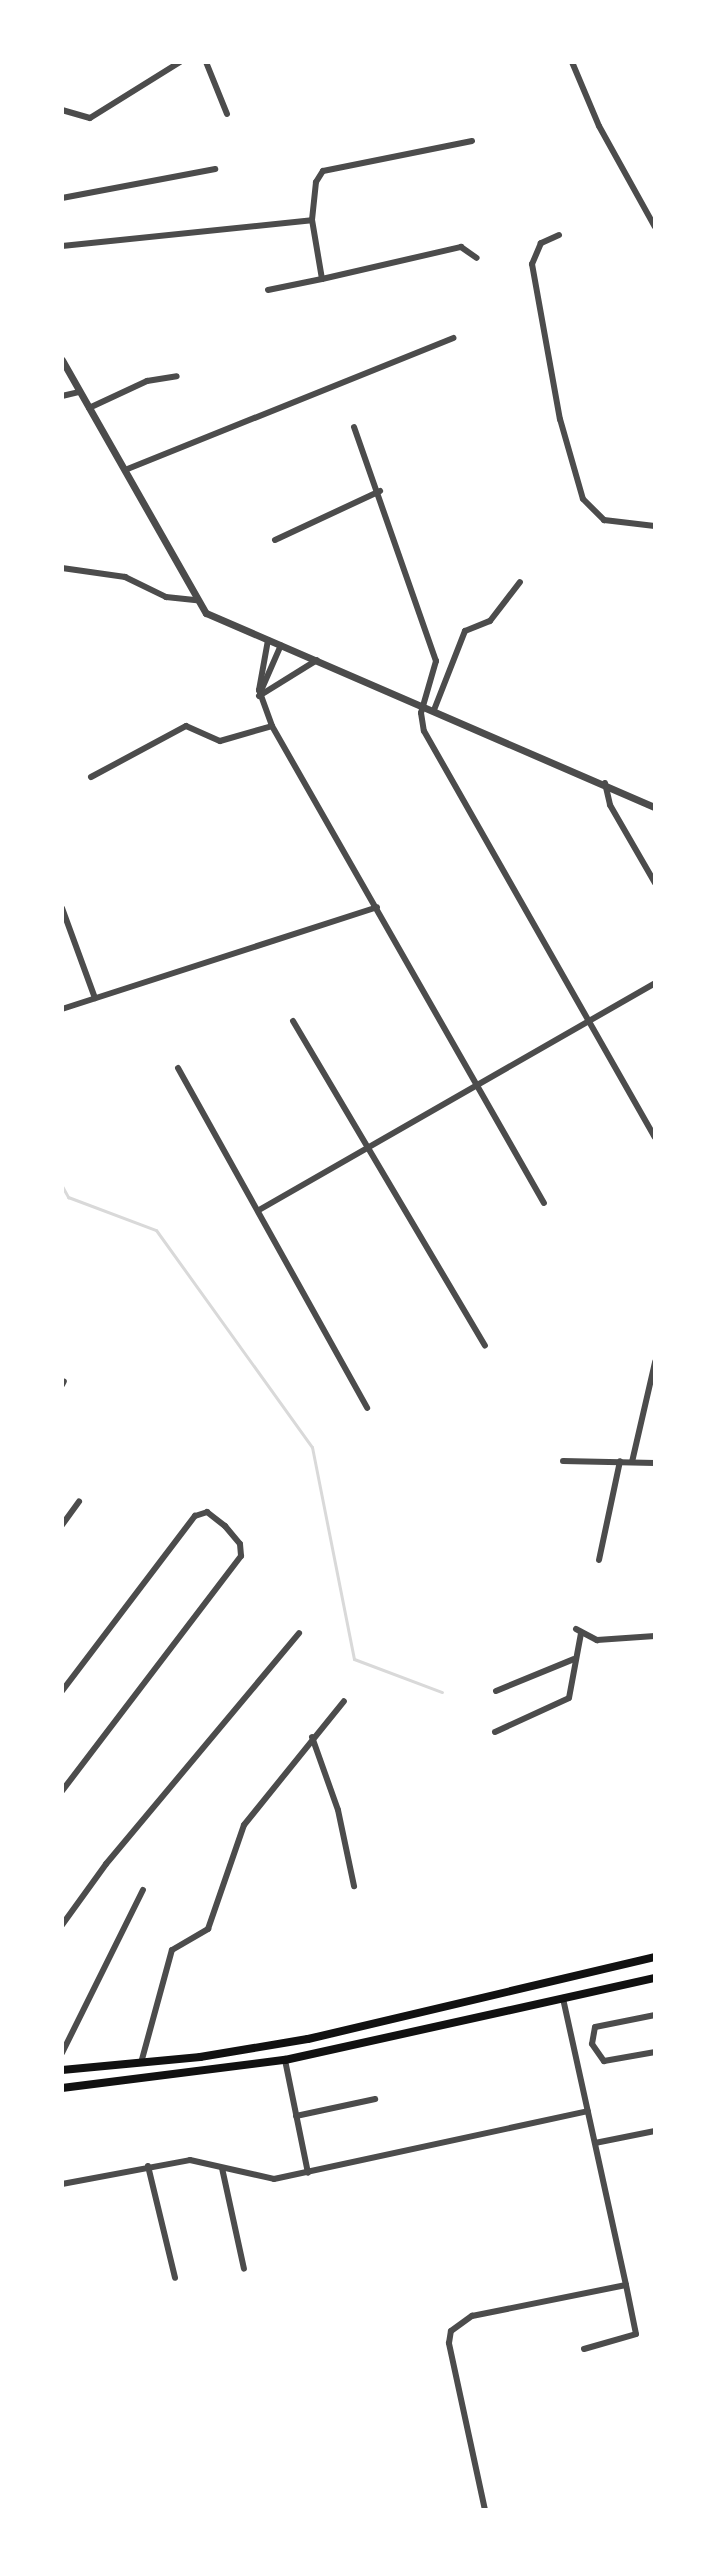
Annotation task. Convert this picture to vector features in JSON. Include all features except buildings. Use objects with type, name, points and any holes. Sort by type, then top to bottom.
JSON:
[{"type":"main road","points":[[62,2070],[200,2057],[400,2019],[655,1957]]},
{"type":"main road","points":[[62,2088],[203,2074],[285,2060],[655,1978]]},
{"type":"main road","points":[[200,2057],[203,2074]]},
{"type":"street","points":[[62,110],[90,118],[180,62]]},
{"type":"street","points":[[206,62],[227,114]]},
{"type":"street","points":[[572,62],[599,126],[655,227]]},
{"type":"street","points":[[322,279],[312,220],[316,182],[323,171],[472,141]]},
{"type":"street","points":[[62,198],[215,169]]},
{"type":"street","points":[[62,246],[312,220]]},
{"type":"street","points":[[559,235],[541,243],[532,264],[560,419],[583,499],[604,520],[655,526]]},
{"type":"street","points":[[268,290],[461,247],[477,258]]},
{"type":"street","points":[[125,470],[453,338]]},
{"type":"street","points":[[62,360],[197,600],[212,617],[655,807]]},
{"type":"street","points":[[89,408],[147,381],[177,376]]},
{"type":"street","points":[[62,396],[80,392]]},
{"type":"street","points":[[354,427],[380,491],[436,661],[421,719],[433,748],[591,1020],[655,1137]]},
{"type":"street","points":[[275,540],[380,491]]},
{"type":"street","points":[[62,568],[125,577],[166,597],[197,600]]},
{"type":"street","points":[[434,710],[465,631],[490,621],[520,582]]},
{"type":"street","points":[[268,640],[259,696],[272,726],[544,1203]]},
{"type":"street","points":[[259,696],[281,645]]},
{"type":"street","points":[[259,696],[317,660]]},
{"type":"street","points":[[91,777],[186,726],[220,741],[272,726]]},
{"type":"street","points":[[605,783],[610,805],[655,883]]},
{"type":"street","points":[[62,1009],[377,907]]},
{"type":"street","points":[[62,908],[95,998]]},
{"type":"street","points":[[259,1210],[655,983]]},
{"type":"street","points":[[293,1021],[485,1346]]},
{"type":"street","points":[[178,1068],[367,1408]]},
{"type":"street","points":[[632,1462],[655,1362]]},
{"type":"street","points":[[563,1461],[655,1463]]},
{"type":"street","points":[[599,1560],[620,1461]]},
{"type":"street","points":[[62,1525],[79,1502]]},
{"type":"street","points":[[62,1691],[195,1516],[207,1512],[225,1526],[240,1544],[241,1556],[62,1791]]},
{"type":"street","points":[[495,1732],[569,1698],[579,1631],[597,1640],[655,1636]]},
{"type":"street","points":[[62,1925],[106,1864],[299,1633]]},
{"type":"street","points":[[496,1691],[574,1659]]},
{"type":"street","points":[[141,2064],[168,1957],[208,1929],[239,1835],[312,1737],[344,1701]]},
{"type":"street","points":[[312,1737],[338,1810],[354,1886]]},
{"type":"street","points":[[62,2053],[143,1890]]},
{"type":"street","points":[[563,1998],[636,2334],[584,2349]]},
{"type":"street","points":[[593,2048],[595,2027],[655,2015]]},
{"type":"street","points":[[575,2052],[593,2048],[610,2061],[655,2052]]},
{"type":"street","points":[[285,2060],[308,2173]]},
{"type":"street","points":[[296,2116],[375,2099]]},
{"type":"street","points":[[62,2184],[190,2160],[274,2179],[588,2111]]},
{"type":"street","points":[[595,2143],[655,2131]]},
{"type":"street","points":[[148,2166],[175,2278]]},
{"type":"street","points":[[222,2168],[244,2269]]},
{"type":"street","points":[[485,2510],[449,2343],[451,2331],[472,2316],[626,2285]]},
{"type":"waterway","points":[[62,1186],[68,1197],[156,1230],[312,1447],[354,1659],[442,1692]]}]
